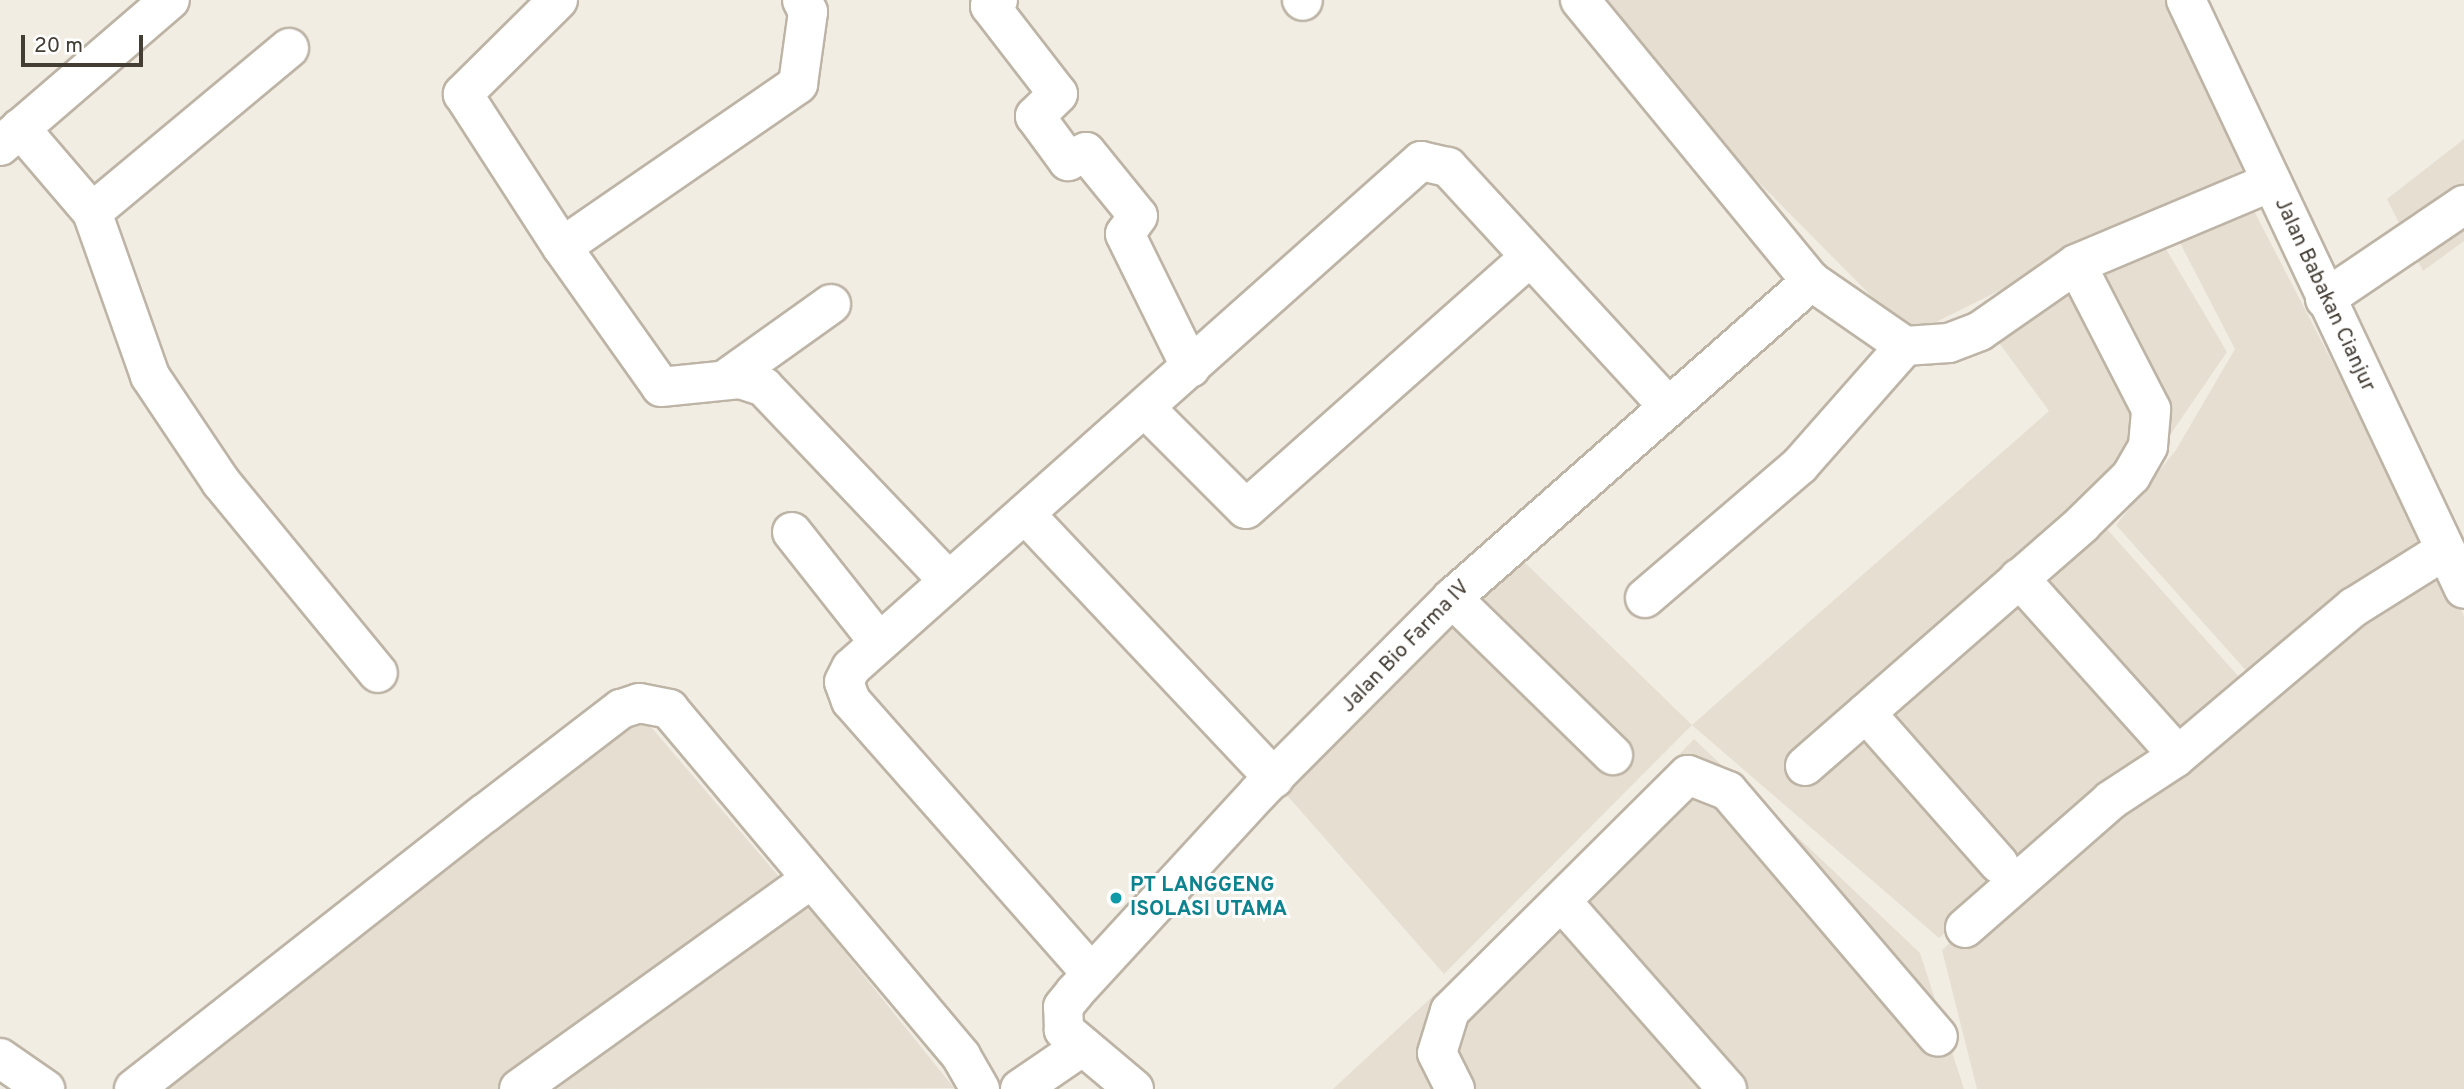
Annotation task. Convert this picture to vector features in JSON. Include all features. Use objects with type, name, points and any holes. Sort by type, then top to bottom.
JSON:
[{"type":"street","points":[[170,0],[10,137],[92,212],[150,376],[221,482],[378,673]]},
{"type":"street","points":[[558,0],[463,94],[562,247],[661,387],[726,379],[764,387],[947,579]]},
{"type":"street","points":[[562,247],[798,85],[808,12],[802,0]]},
{"type":"street","points":[[998,0],[990,6],[1058,94],[1035,116],[1068,161],[1086,152],[1138,216],[1125,234],[1191,368]]},
{"type":"street","points":[[1580,0],[1811,281],[1905,346],[1949,343],[1980,331],[2076,264],[2271,183]]},
{"type":"street","name":"Jalan Babakan Cianjur","points":[[2186,0],[2464,589]]},
{"type":"street","points":[[92,212],[289,48]]},
{"type":"street","points":[[1091,973],[851,701],[844,682],[879,642],[947,579],[1028,517],[1420,161],[1448,167],[1669,407]]},
{"type":"street","points":[[2325,299],[2464,205]]},
{"type":"street","points":[[1146,409],[1246,509],[1530,257]]},
{"type":"street","points":[[1805,765],[2131,476],[2153,428],[2151,409],[2076,264]]},
{"type":"street","name":"Jalan Bio Farma IV","points":[[1083,1046],[1061,1019],[1063,1007],[1091,973],[1274,778],[1452,598],[1811,281]]},
{"type":"street","points":[[726,379],[831,304]]},
{"type":"street","points":[[1645,598],[1800,465],[1905,346]]},
{"type":"street","points":[[1028,517],[1274,778]]},
{"type":"street","points":[[792,532],[879,642]]},
{"type":"street","points":[[1965,928],[2111,800],[2175,758],[2354,607],[2445,550]]},
{"type":"street","points":[[2019,578],[2165,741]]},
{"type":"street","points":[[1452,598],[1613,755]]},
{"type":"street","points":[[134,1089],[621,709],[639,704],[668,709],[961,1056],[980,1089]]},
{"type":"street","points":[[1866,713],[1999,864]]},
{"type":"street","points":[[1455,1089],[1437,1054],[1438,1031],[1450,1011],[1563,903],[1688,775],[1709,779],[1728,791],[1938,1037]]},
{"type":"street","points":[[519,1089],[810,880]]},
{"type":"street","points":[[1563,903],[1727,1089]]},
{"type":"street","points":[[1020,1089],[1083,1046],[1135,1089]]},
{"type":"street","points":[[0,1058],[45,1089]]},
{"type":"shaded area","points":[[1603,0],[2167,0],[2242,170],[1910,335],[1685,108]]},
{"type":"shaded area","points":[[2464,139],[2464,241],[2423,271],[2387,199]]},
{"type":"shaded area","points":[[2253,209],[2464,616],[2464,1089],[1977,1089],[1942,950],[2250,675],[2116,525],[2176,450],[2235,349],[2178,239]]},
{"type":"shaded area","points":[[2163,244],[2227,352],[2106,528],[2239,677],[1939,938],[1692,725],[2049,411],[1989,329]]},
{"type":"shaded area","points":[[1516,554],[1692,725],[1444,974],[1285,793]]},
{"type":"shaded area","points":[[639,713],[781,879],[509,1089],[168,1089]]},
{"type":"shaded area","points":[[1694,739],[1920,953],[1964,1089],[1333,1089],[1547,890]]},
{"type":"shaded area","points":[[803,900],[954,1088],[557,1089]]},
{"type":"place","name":"PT LANGGENG ISOLASI UTAMA","points":[[1116,898]]}]
